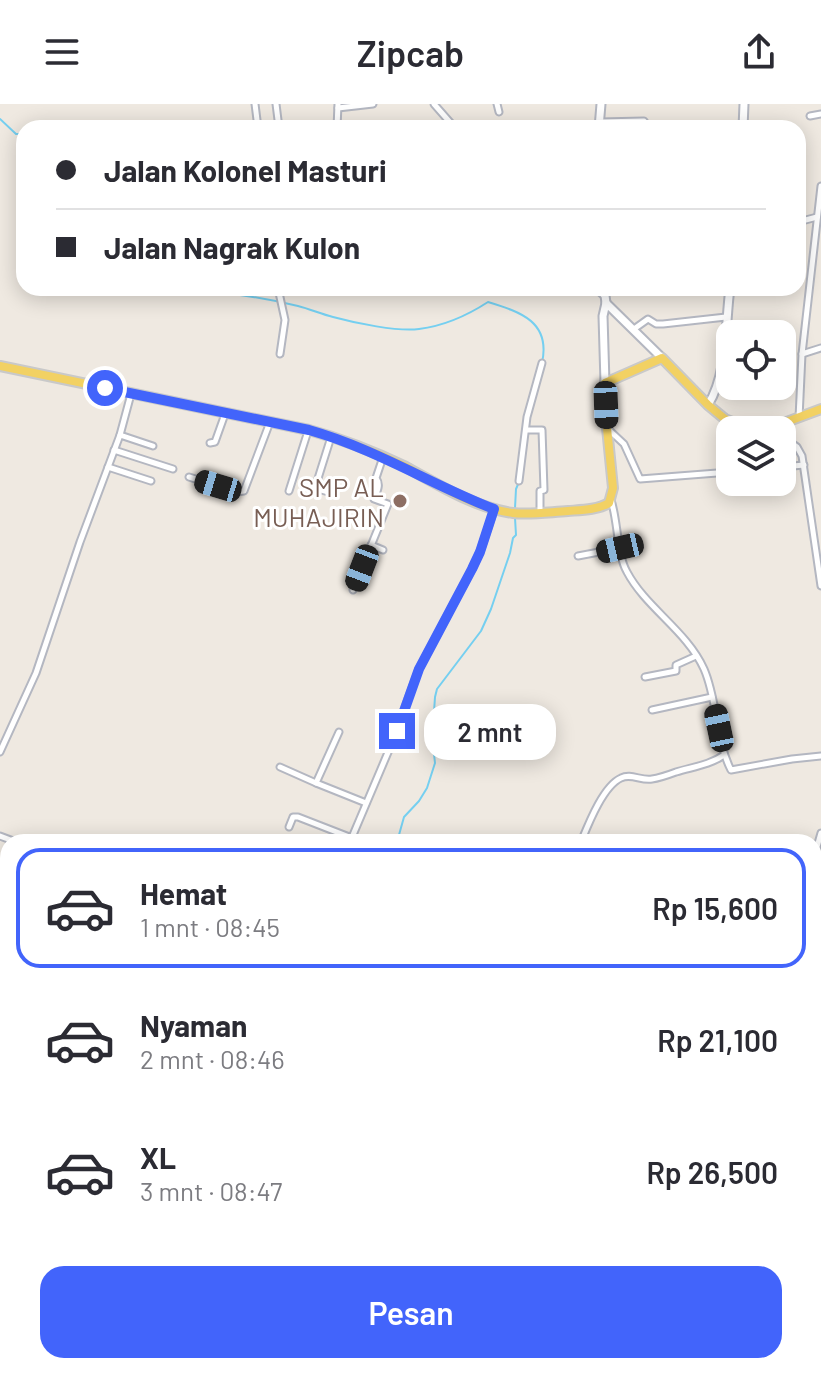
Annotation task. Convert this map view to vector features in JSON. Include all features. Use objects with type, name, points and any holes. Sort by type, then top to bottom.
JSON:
[{"type":"main road","points":[[605,296],[721,416]]},
{"type":"main road","points":[[0,366],[332,436],[494,509],[514,513],[598,508],[611,500],[613,488],[605,383],[605,296]]},
{"type":"main road","points":[[708,405],[720,381],[729,296]]},
{"type":"main road","points":[[605,383],[662,358]]},
{"type":"main road","points":[[796,420],[821,409]]},
{"type":"street","points":[[338,106],[373,104]]},
{"type":"street","points":[[434,104],[448,120]]},
{"type":"street","points":[[497,104],[499,112]]},
{"type":"street","points":[[810,116],[821,114]]},
{"type":"street","points":[[799,419],[802,354],[817,251],[821,186]]},
{"type":"street","points":[[806,220],[817,217]]},
{"type":"street","points":[[280,296],[285,320],[280,354]]},
{"type":"street","points":[[634,329],[648,319],[663,324],[726,317]]},
{"type":"street","points":[[802,354],[821,348]]},
{"type":"street","points":[[519,481],[527,417],[542,363]]},
{"type":"street","points":[[0,752],[36,673],[120,435],[131,393]]},
{"type":"street","points":[[210,443],[214,443],[225,414]]},
{"type":"street","points":[[189,477],[237,492],[244,491],[270,422]]},
{"type":"street","points":[[607,428],[624,444],[640,479],[716,473]]},
{"type":"street","points":[[289,491],[309,430]]},
{"type":"street","points":[[526,430],[542,430],[544,490],[540,491],[540,512]]},
{"type":"street","points":[[120,435],[153,446]]},
{"type":"street","points":[[332,436],[315,488],[335,494]]},
{"type":"street","points":[[796,446],[804,465],[821,586]]},
{"type":"street","points":[[114,450],[173,469]]},
{"type":"street","points":[[353,590],[388,504],[374,499],[379,487],[376,478],[383,457]]},
{"type":"street","points":[[796,466],[804,465]]},
{"type":"street","points":[[108,467],[151,481]]},
{"type":"street","points":[[611,500],[627,574],[703,668],[724,755],[732,771],[821,756]]},
{"type":"street","points":[[353,834],[397,731],[419,669],[480,552],[494,509]]},
{"type":"street","points":[[371,545],[383,550]]},
{"type":"street","points":[[578,556],[620,548]]},
{"type":"street","points":[[645,677],[676,671],[676,665],[696,656]]},
{"type":"street","points":[[652,710],[712,697]]},
{"type":"street","points":[[316,783],[339,732]]},
{"type":"street","points":[[584,834],[607,791],[619,778],[627,775],[651,779],[714,761],[724,755]]},
{"type":"street","points":[[280,767],[366,803]]},
{"type":"street","points":[[289,827],[293,817],[298,817],[337,834]]},
{"type":"waterway","points":[[0,119],[16,134]]},
{"type":"waterway","points":[[248,296],[353,322],[400,329],[428,328],[446,323],[488,302],[522,315],[538,328],[544,349],[542,363]]},
{"type":"waterway","points":[[515,508],[519,482]]},
{"type":"waterway","points":[[399,834],[404,817],[427,788],[435,763],[432,736],[437,689],[481,631],[516,535],[515,518]]},
{"type":"place","name":"SMP AL MUHAJIRIN","points":[[400,501]]},
{"type":"route","points":[[105,388],[332,436],[494,509],[480,552],[419,669],[397,731]]}]
